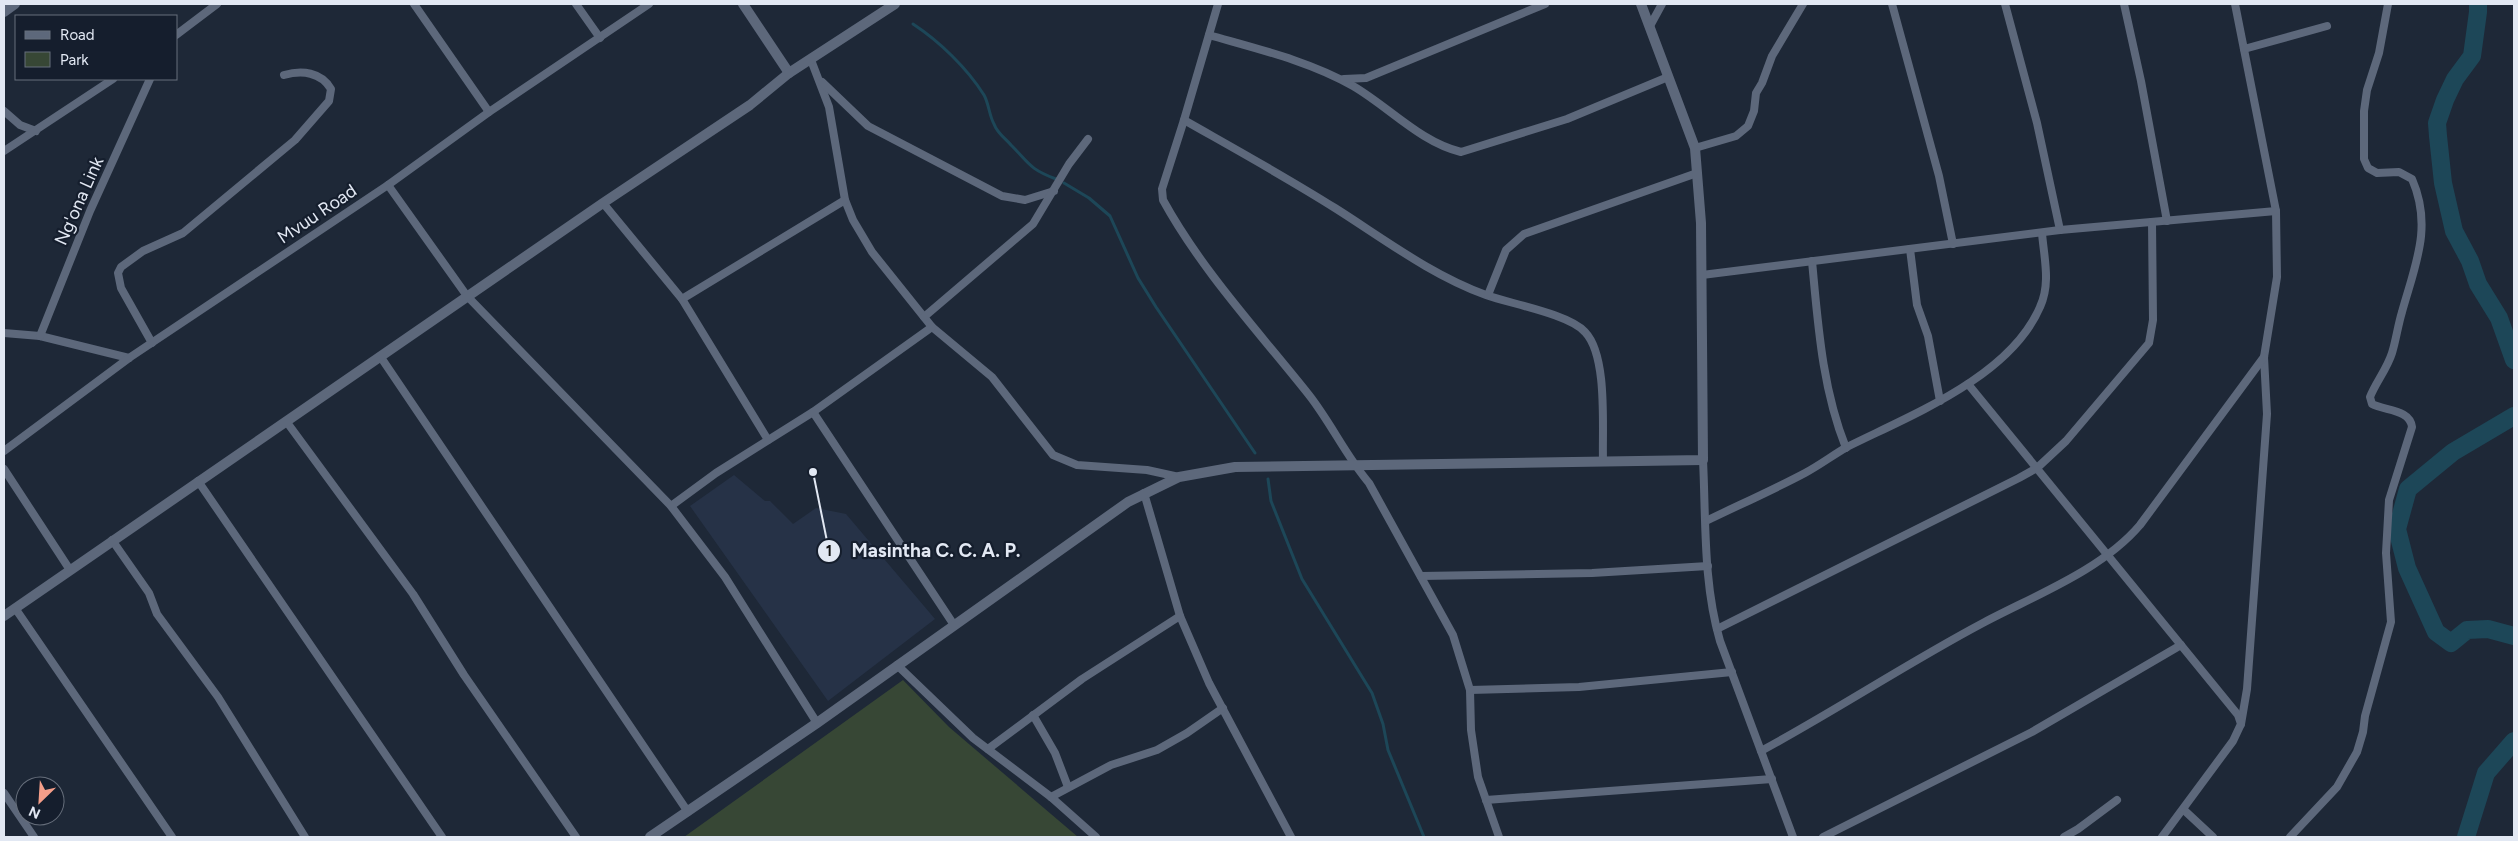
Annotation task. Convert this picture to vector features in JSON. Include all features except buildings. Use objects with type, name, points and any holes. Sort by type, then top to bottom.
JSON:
[{"type":"street","points":[[4,12],[15,4]]},
{"type":"street","points":[[178,33],[217,4]]},
{"type":"street","points":[[414,4],[489,112]]},
{"type":"street","points":[[576,4],[600,38]]},
{"type":"street","name":"Mvuu Road","points":[[4,451],[129,358],[388,184],[489,112],[648,4]]},
{"type":"street","points":[[743,4],[789,73]]},
{"type":"street","points":[[4,616],[467,296],[750,105],[789,73],[894,4]]},
{"type":"street","points":[[1218,4],[1162,189],[1163,200],[1209,269],[1311,398],[1354,465],[1368,483],[1453,635],[1470,690],[1473,753],[1499,837]]},
{"type":"street","points":[[1339,79],[1366,78],[1546,4]]},
{"type":"street","points":[[1641,4],[1695,148],[1698,173],[1702,275],[1704,460],[1710,594],[1717,629],[1793,837]]},
{"type":"street","points":[[1650,26],[1662,4]]},
{"type":"street","points":[[1695,148],[1736,136],[1748,126],[1754,111],[1756,93],[1762,83],[1772,56],[1788,33],[1803,4]]},
{"type":"street","points":[[1892,4],[1935,160],[1953,244]]},
{"type":"street","points":[[2005,4],[2037,123],[2060,230]]},
{"type":"street","points":[[2124,4],[2141,81],[2167,221]]},
{"type":"street","points":[[2162,837],[2184,810],[2233,741],[2241,724],[2247,689],[2267,414],[2264,357],[2277,278],[2276,211],[2234,4]]},
{"type":"street","points":[[2290,837],[2337,787],[2357,752],[2391,622],[2386,553],[2388,500],[2412,427],[2412,421],[2407,416],[2380,409],[2372,404],[2370,397],[2392,353],[2421,249],[2422,226],[2418,193],[2412,178],[2399,172],[2377,173],[2368,168],[2364,159],[2366,90],[2379,53],[2388,4]]},
{"type":"street","points":[[2244,50],[2326,26]]},
{"type":"street","points":[[1209,35],[1278,55],[1339,79],[1424,136],[1452,150],[1461,152],[1567,118],[1668,77]]},
{"type":"street","points":[[811,60],[829,107],[845,200],[853,220],[872,252],[932,327],[992,377],[1053,455],[1077,465],[1147,470],[1179,477]]},
{"type":"street","points":[[152,343],[121,288],[118,273],[132,257],[183,233],[204,217],[295,140],[329,101],[330,90],[319,76],[301,72],[284,75]]},
{"type":"street","points":[[816,76],[868,126],[1002,196],[1035,198],[1054,191]]},
{"type":"street","points":[[4,151],[112,80]]},
{"type":"street","name":"Ng'ona Link","points":[[40,336],[90,211],[150,80]]},
{"type":"street","points":[[4,111],[20,125],[36,131]]},
{"type":"street","points":[[1184,120],[1280,174],[1462,286],[1574,324],[1584,330],[1597,351],[1603,461]]},
{"type":"street","points":[[924,317],[1024,234],[1042,212],[1069,164],[1088,139]]},
{"type":"street","points":[[1488,296],[1506,250],[1524,234],[1698,173]]},
{"type":"street","points":[[388,184],[467,296],[671,506],[725,576],[817,723]]},
{"type":"street","points":[[682,299],[845,200]]},
{"type":"street","points":[[603,203],[682,299],[768,440]]},
{"type":"street","points":[[1702,275],[2042,232],[2276,211]]},
{"type":"street","points":[[1717,629],[1991,493],[2037,468],[2066,441],[2149,343],[2153,320],[2152,222]]},
{"type":"street","points":[[1706,521],[1805,473],[1846,448],[1940,401],[1968,384],[1997,362],[2024,334],[2040,309],[2047,280],[2042,232]]},
{"type":"street","points":[[1910,250],[1918,306],[1928,336],[1940,401]]},
{"type":"street","points":[[1812,261],[1820,351],[1837,427],[1846,448]]},
{"type":"street","points":[[671,506],[813,412],[932,327]]},
{"type":"street","points":[[4,333],[40,336],[129,358]]},
{"type":"street","points":[[380,356],[688,812]]},
{"type":"street","points":[[1761,751],[1980,624],[2050,590],[2119,547],[2140,525],[2264,357]]},
{"type":"street","points":[[1968,384],[2238,715],[2241,724]]},
{"type":"street","points":[[813,412],[954,625]]},
{"type":"street","points":[[286,421],[413,594],[464,675],[576,837]]},
{"type":"street","points":[[650,837],[817,723],[1144,493],[1179,477],[1235,467],[1704,460]]},
{"type":"street","points":[[4,469],[70,570]]},
{"type":"street","points":[[198,481],[442,837]]},
{"type":"street","points":[[1144,493],[1180,616],[1222,708],[1288,836]]},
{"type":"street","points":[[112,540],[149,593],[157,614],[218,696],[305,837]]},
{"type":"street","points":[[1421,576],[1592,573],[1708,566]]},
{"type":"street","points":[[15,608],[172,837]]},
{"type":"street","points":[[988,749],[1082,679],[1180,616]]},
{"type":"street","points":[[1823,837],[2032,732],[2181,645]]},
{"type":"street","points":[[897,666],[988,749],[1051,797],[1096,837]]},
{"type":"street","points":[[1470,690],[1579,687],[1732,672]]},
{"type":"street","points":[[1051,797],[1111,765],[1168,744],[1222,708]]},
{"type":"street","points":[[1033,716],[1055,753],[1068,787]]},
{"type":"street","points":[[1486,800],[1772,779]]},
{"type":"street","points":[[4,793],[34,837]]},
{"type":"street","points":[[2064,837],[2117,800]]},
{"type":"street","points":[[2184,810],[2214,837]]},
{"type":"shaded area","points":[[734,475],[765,501],[770,501],[793,524],[816,508],[846,514],[935,619],[828,701],[690,506]]},
{"type":"green space","points":[[903,680],[949,727],[1078,837],[684,837]]},
{"type":"waterway","points":[[2478,4],[2472,56],[2455,79],[2445,100],[2437,123],[2438,136],[2443,183],[2454,231],[2470,261],[2478,284],[2499,318],[2514,360]]},
{"type":"waterway","points":[[913,24],[933,38],[961,65],[977,85],[987,102],[992,121],[1001,135],[1030,165],[1056,179]]},
{"type":"waterway","points":[[1064,183],[1089,198],[1110,216],[1138,278],[1255,453]]},
{"type":"waterway","points":[[2514,416],[2453,452],[2408,489],[2397,529],[2407,568],[2436,632],[2451,643],[2467,630],[2488,629],[2514,636]]},
{"type":"waterway","points":[[1268,479],[1271,501],[1302,579],[1372,693],[1383,724],[1388,750],[1424,837]]},
{"type":"waterway","points":[[2466,837],[2486,773],[2514,741]]},
{"type":"place","name":"Masintha C. C. A. P.","points":[[813,472]]}]
